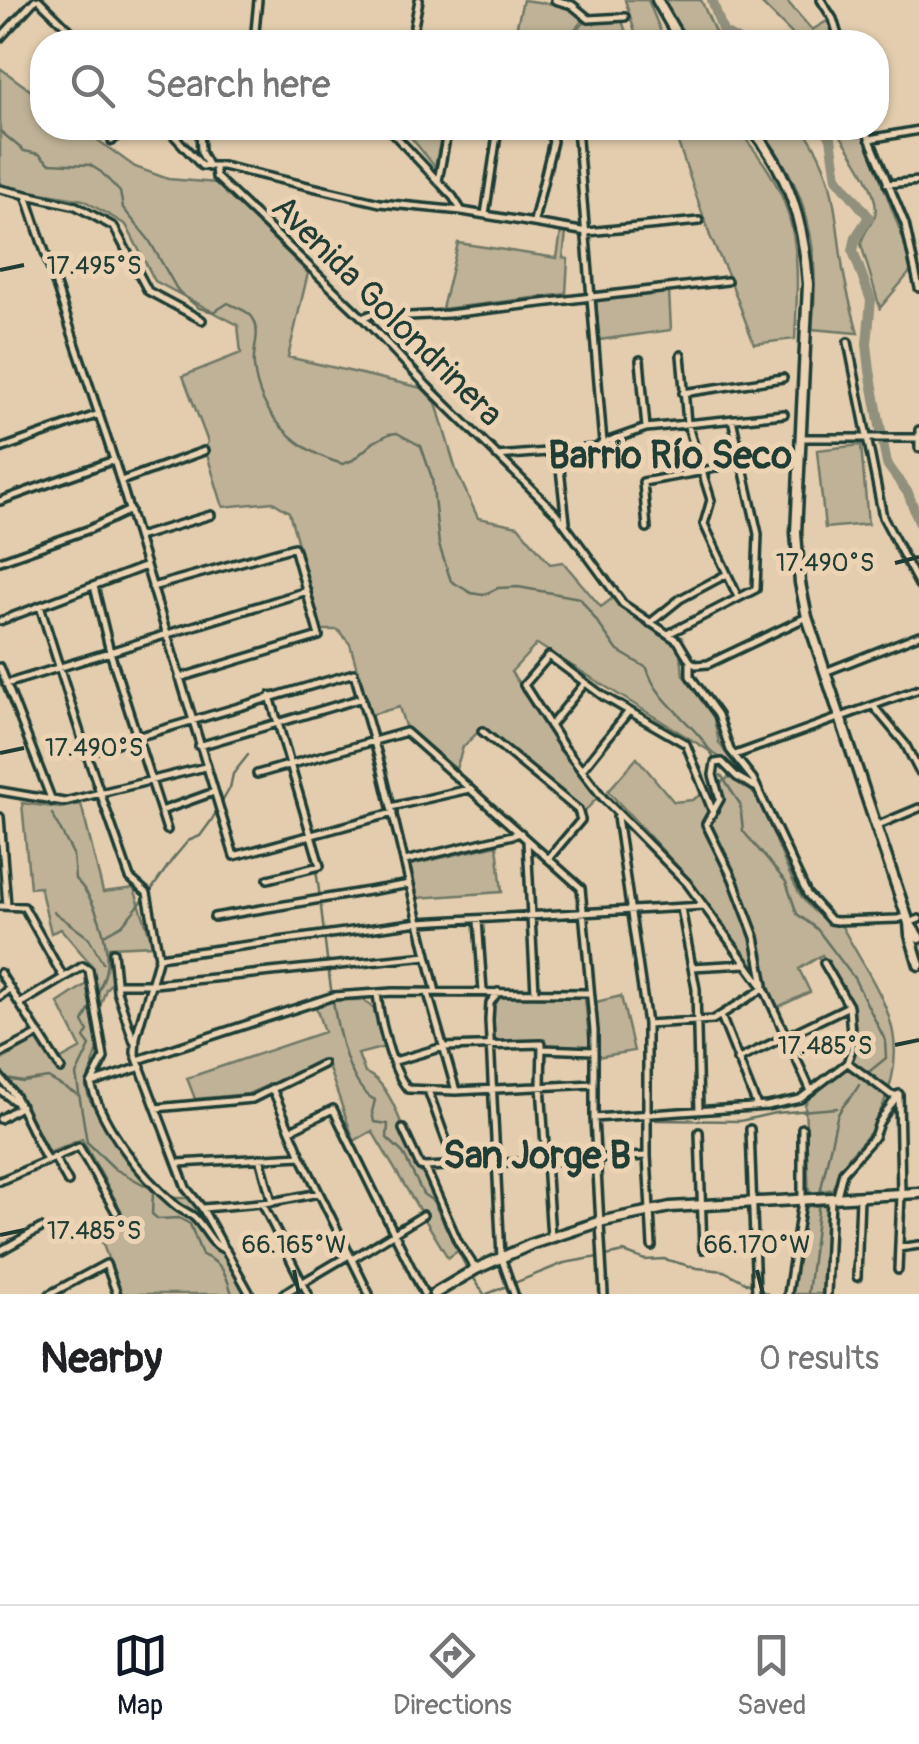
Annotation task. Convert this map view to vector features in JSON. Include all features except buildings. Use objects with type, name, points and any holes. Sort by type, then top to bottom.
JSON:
[{"type":"main road","points":[[657,0],[674,30]]},
{"type":"main road","points":[[759,140],[790,190],[806,254],[808,299],[796,546],[806,616],[876,826],[919,938]]},
{"type":"main road","points":[[912,919],[910,935],[919,965]]},
{"type":"main road","points":[[434,1294],[501,1257],[598,1222],[700,1204],[919,1194]]},
{"type":"street","points":[[0,38],[37,0],[69,30]]},
{"type":"street","points":[[255,30],[258,0]]},
{"type":"street","points":[[414,26],[419,0]]},
{"type":"street","points":[[556,0],[572,5],[589,19],[625,17]]},
{"type":"street","points":[[822,0],[836,30]]},
{"type":"street","points":[[889,135],[919,130]]},
{"type":"street","points":[[177,140],[196,163],[380,203],[485,214],[587,232],[699,221]]},
{"type":"street","points":[[200,140],[201,152],[212,167]]},
{"type":"street","points":[[399,140],[462,212]]},
{"type":"street","points":[[438,181],[446,140]]},
{"type":"street","points":[[485,214],[496,140]]},
{"type":"street","points":[[534,223],[552,140]]},
{"type":"street","points":[[578,140],[603,444]]},
{"type":"street","points":[[869,140],[905,224],[919,288]]},
{"type":"street","name":"Avenida Golondrinera","points":[[212,167],[216,178],[363,318],[566,525],[623,604],[678,642],[690,661],[690,676],[718,715],[727,743],[758,788],[807,894],[830,920],[912,919]]},
{"type":"street","points":[[887,184],[919,181]]},
{"type":"street","points":[[0,189],[76,206],[114,227],[148,291],[202,320]]},
{"type":"street","points":[[26,195],[130,510],[234,856],[469,789]]},
{"type":"street","points":[[363,318],[372,314],[448,314],[728,281]]},
{"type":"street","points":[[848,342],[883,517],[919,585]]},
{"type":"street","points":[[682,355],[686,423],[710,500],[704,524],[738,598]]},
{"type":"street","points":[[640,360],[646,428]]},
{"type":"street","points":[[684,394],[783,378]]},
{"type":"street","points":[[0,449],[99,414]]},
{"type":"street","points":[[497,456],[596,448],[646,428],[784,414]]},
{"type":"street","points":[[667,634],[756,589],[758,534],[732,419]]},
{"type":"street","points":[[919,430],[919,448]]},
{"type":"street","points":[[800,438],[918,438]]},
{"type":"street","points":[[121,482],[204,451]]},
{"type":"street","points":[[558,451],[566,525]]},
{"type":"street","points":[[0,501],[114,460]]},
{"type":"street","points":[[647,528],[644,482],[741,460]]},
{"type":"street","points":[[0,561],[90,529],[130,510]]},
{"type":"street","points":[[138,537],[212,515]]},
{"type":"street","points":[[152,587],[294,547],[320,636],[179,678]]},
{"type":"street","points":[[0,621],[146,566]]},
{"type":"street","points":[[649,624],[680,599],[728,574]]},
{"type":"street","points":[[94,586],[110,652],[167,830]]},
{"type":"street","points":[[6,684],[306,591]]},
{"type":"street","points":[[40,606],[130,878],[148,894],[159,957],[135,1045]]},
{"type":"street","points":[[690,661],[708,664],[806,616]]},
{"type":"street","points":[[825,672],[919,634]]},
{"type":"street","points":[[713,812],[686,744],[584,683],[549,656],[524,685],[616,814],[687,883],[764,988],[811,1090]]},
{"type":"street","points":[[0,666],[52,801]]},
{"type":"street","points":[[86,752],[354,673],[405,861],[443,1048],[456,1092]]},
{"type":"street","points":[[550,726],[584,683]]},
{"type":"street","points":[[735,756],[919,689]]},
{"type":"street","points":[[268,878],[320,866],[270,696]]},
{"type":"street","points":[[199,746],[362,698]]},
{"type":"street","points":[[0,701],[12,699]]},
{"type":"street","points":[[874,707],[905,744],[919,771]]},
{"type":"street","points":[[582,770],[629,711]]},
{"type":"street","points":[[482,731],[578,810],[582,820],[548,859]]},
{"type":"street","points":[[258,774],[406,732],[581,888],[594,1050],[598,1222],[604,1294]]},
{"type":"street","points":[[758,788],[718,762],[713,775],[720,799],[707,820],[707,828],[752,926],[764,988]]},
{"type":"street","points":[[0,791],[52,801],[102,794],[205,767]]},
{"type":"street","points":[[161,811],[214,792]]},
{"type":"street","points":[[876,826],[919,808]]},
{"type":"street","points":[[616,814],[647,1024],[652,1246]]},
{"type":"street","points":[[0,817],[3,906],[24,907],[63,976]]},
{"type":"street","points":[[405,861],[524,835]]},
{"type":"street","points":[[524,835],[535,992]]},
{"type":"street","points":[[214,917],[410,884]]},
{"type":"street","points":[[159,957],[419,922],[704,906]]},
{"type":"street","points":[[681,908],[692,967],[699,1111]]},
{"type":"street","points":[[478,919],[483,992]]},
{"type":"street","points":[[113,952],[117,984],[140,1063],[186,1188],[228,1251],[250,1294]]},
{"type":"street","points":[[117,984],[154,984],[427,956]]},
{"type":"street","points":[[594,1118],[757,1106],[800,1099],[847,1063],[853,1042],[849,1006],[824,963]]},
{"type":"street","points":[[692,967],[746,964]]},
{"type":"street","points":[[20,1003],[83,966],[89,970],[104,1058],[91,1084],[97,1104],[129,1156],[174,1204],[195,1218],[218,1248],[228,1251]]},
{"type":"street","points":[[0,973],[61,1069]]},
{"type":"street","points":[[0,996],[10,988]]},
{"type":"street","points":[[647,1024],[696,1022],[721,1016],[764,988]]},
{"type":"street","points":[[498,992],[490,1003],[494,1163],[501,1257],[514,1294]]},
{"type":"street","points":[[91,1084],[140,1063],[334,996],[588,993]]},
{"type":"street","points":[[377,994],[382,1026],[408,1089],[456,1092],[594,1084]]},
{"type":"street","points":[[737,1060],[849,1006]]},
{"type":"street","points":[[721,1016],[757,1106]]},
{"type":"street","points":[[0,1054],[39,1034]]},
{"type":"street","points":[[395,1060],[443,1048],[542,1044],[551,1237]]},
{"type":"street","points":[[542,1050],[594,1050]]},
{"type":"street","points":[[847,1063],[891,1095],[899,1094]]},
{"type":"street","points":[[156,1108],[252,1099],[324,1064]]},
{"type":"street","points":[[0,1077],[68,1182]]},
{"type":"street","points":[[272,1088],[369,1294]]},
{"type":"street","points":[[0,1090],[20,1106]]},
{"type":"street","points":[[429,1092],[456,1165]]},
{"type":"street","points":[[898,1270],[899,1094]]},
{"type":"street","points":[[827,1294],[831,1199],[844,1172],[874,1138],[899,1094]]},
{"type":"street","points":[[0,1119],[20,1106]]},
{"type":"street","points":[[291,1130],[334,1109],[424,1294]]},
{"type":"street","points":[[788,1294],[806,1201],[802,1128]]},
{"type":"street","points":[[403,1129],[420,1166],[425,1168],[647,1156]]},
{"type":"street","points":[[750,1129],[756,1294]]},
{"type":"street","points":[[700,1132],[703,1249]]},
{"type":"street","points":[[0,1182],[79,1146],[116,1212]]},
{"type":"street","points":[[178,1163],[301,1156]]},
{"type":"street","points":[[260,1158],[272,1202]]},
{"type":"street","points":[[425,1168],[458,1242],[476,1269]]},
{"type":"street","points":[[202,1208],[319,1193]]},
{"type":"street","points":[[857,1277],[860,1197]]},
{"type":"street","points":[[262,1203],[308,1294]]},
{"type":"street","points":[[283,1294],[423,1215]]},
{"type":"street","points":[[0,1251],[41,1228]]},
{"type":"street","points":[[899,1248],[919,1244]]},
{"type":"street","points":[[50,1294],[106,1264],[118,1294]]},
{"type":"shaded area","points":[[523,0],[568,6],[584,19],[574,30],[516,30]]},
{"type":"shaded area","points":[[625,0],[648,0],[660,30],[634,30]]},
{"type":"shaded area","points":[[662,0],[701,0],[714,30],[682,30]]},
{"type":"shaded area","points":[[758,0],[786,0],[812,30],[788,30]]},
{"type":"shaded area","points":[[829,20],[832,30],[812,30]]},
{"type":"shaded area","points":[[586,21],[622,21],[625,30],[577,30]]},
{"type":"shaded area","points":[[0,68],[30,90],[30,140],[98,140],[135,167],[168,179],[217,183],[308,273],[288,357],[422,388],[436,403],[456,470],[478,518],[518,526],[550,564],[563,562],[601,607],[614,597],[675,644],[681,654],[683,675],[713,714],[719,743],[737,768],[537,644],[511,672],[599,796],[584,812],[483,727],[463,747],[456,769],[405,726],[399,707],[370,715],[350,644],[338,630],[322,630],[289,512],[273,502],[223,507],[205,448],[208,442],[183,376],[241,353],[238,325],[155,281],[126,225],[83,200],[0,186]]},
{"type":"shaded area","points":[[413,140],[441,140],[435,167]]},
{"type":"shaded area","points":[[677,140],[746,140],[773,178],[791,226],[797,278],[795,339],[754,344],[710,236]]},
{"type":"shaded area","points":[[768,140],[810,140],[821,159],[832,192],[845,280],[858,333],[812,329],[815,273],[808,222],[790,174]]},
{"type":"shaded area","points":[[843,140],[866,140],[908,252],[911,271],[880,308],[861,244],[876,205],[862,170]]},
{"type":"shaded area","points":[[561,232],[566,233],[566,294],[442,309],[458,243],[557,258]]},
{"type":"shaded area","points":[[669,291],[671,330],[599,340],[596,299]]},
{"type":"shaded area","points":[[861,445],[868,524],[825,528],[817,450]]},
{"type":"shaded area","points":[[637,758],[674,802],[692,800],[730,777],[754,793],[798,890],[823,918],[841,925],[883,1002],[895,1047],[893,1072],[871,1131],[842,1167],[833,1189],[809,1194],[805,1105],[850,1062],[856,1047],[856,1031],[848,998],[822,955],[799,969],[810,992],[778,1007],[689,879],[608,791]]},
{"type":"shaded area","points":[[22,803],[60,808],[81,804],[103,892],[134,888],[153,945],[109,947],[114,979],[106,989],[94,1024],[98,1049],[86,1086],[89,1098],[127,1162],[165,1198],[190,1198],[233,1266],[245,1294],[121,1294],[97,1228],[122,1212],[82,1139],[49,1153],[19,1094],[0,1071],[0,1061],[37,1040],[52,1064],[81,1048],[58,1003],[85,985],[94,968],[61,929],[51,933],[40,887],[30,888]]},
{"type":"shaded area","points":[[497,845],[502,892],[417,898],[410,865]]},
{"type":"shaded area","points":[[499,996],[585,998],[590,1047],[545,1045],[544,1040],[494,1041],[493,1005]]},
{"type":"shaded area","points":[[621,996],[634,1051],[597,1057],[596,1002]]},
{"type":"shaded area","points":[[364,1000],[374,1009],[385,1047],[358,1054],[365,1073],[375,1078],[391,1100],[418,1170],[427,1178],[459,1250],[448,1258],[372,1131],[354,1141],[326,1060],[248,1094],[195,1099],[187,1078],[324,1032],[315,1004]]},
{"type":"shaded area","points":[[828,1205],[822,1294],[792,1294],[805,1211],[808,1206]]},
{"type":"waterway","points":[[712,0],[722,30]]},
{"type":"waterway","points":[[0,131],[24,151],[39,154],[49,163],[90,165],[101,172],[120,192],[123,208],[149,240],[178,291],[199,308],[214,312],[228,303],[252,317],[257,331],[257,384],[272,415],[296,441],[343,464],[389,434],[397,433],[421,446],[432,478],[439,545],[451,581],[483,595],[498,588],[518,587],[580,598],[618,651],[647,668],[660,693],[699,735],[714,759]]},
{"type":"waterway","points":[[831,140],[837,178],[869,217],[856,237],[853,251],[871,300],[867,344],[870,371],[887,464],[908,493],[919,522]]},
{"type":"waterway","points":[[150,892],[188,841],[200,836],[211,821],[230,788],[233,774],[248,755]]},
{"type":"waterway","points":[[721,775],[740,804],[743,831],[786,882],[797,914],[817,929],[854,978],[885,1040],[886,1058],[870,1071]]},
{"type":"waterway","points":[[52,814],[73,854],[75,879],[95,908],[106,946],[104,976],[83,1022],[88,1031],[84,1038],[90,1046],[76,1075],[87,1142],[115,1169],[150,1188],[152,1214],[158,1219],[179,1218],[190,1224],[202,1255],[223,1270],[232,1294]]},
{"type":"waterway","points":[[316,871],[332,996],[348,1062],[360,1086],[375,1100],[374,1122],[388,1124],[387,1138],[403,1153],[423,1194],[433,1201],[467,1269]]},
{"type":"waterway","points":[[104,935],[122,925],[145,898]]},
{"type":"waterway","points":[[54,912],[89,938],[103,963]]},
{"type":"waterway","points":[[1,1078],[23,1082],[48,1078],[78,1095]]},
{"type":"waterway","points":[[808,1294],[820,1193],[837,1117],[859,1085]]},
{"type":"waterway","points":[[656,1120],[740,1121],[775,1113],[837,1108]]},
{"type":"waterway","points":[[606,1256],[624,1252],[645,1260],[664,1259],[724,1271],[768,1294]]},
{"type":"waterway","points":[[487,1294],[564,1263],[598,1257]]},
{"type":"waterway","points":[[473,1277],[484,1294]]},
{"type":"district","name":"Barrio Río Seco","points":[[670,456]]},
{"type":"district","name":"San Jorge B","points":[[537,1156]]}]
